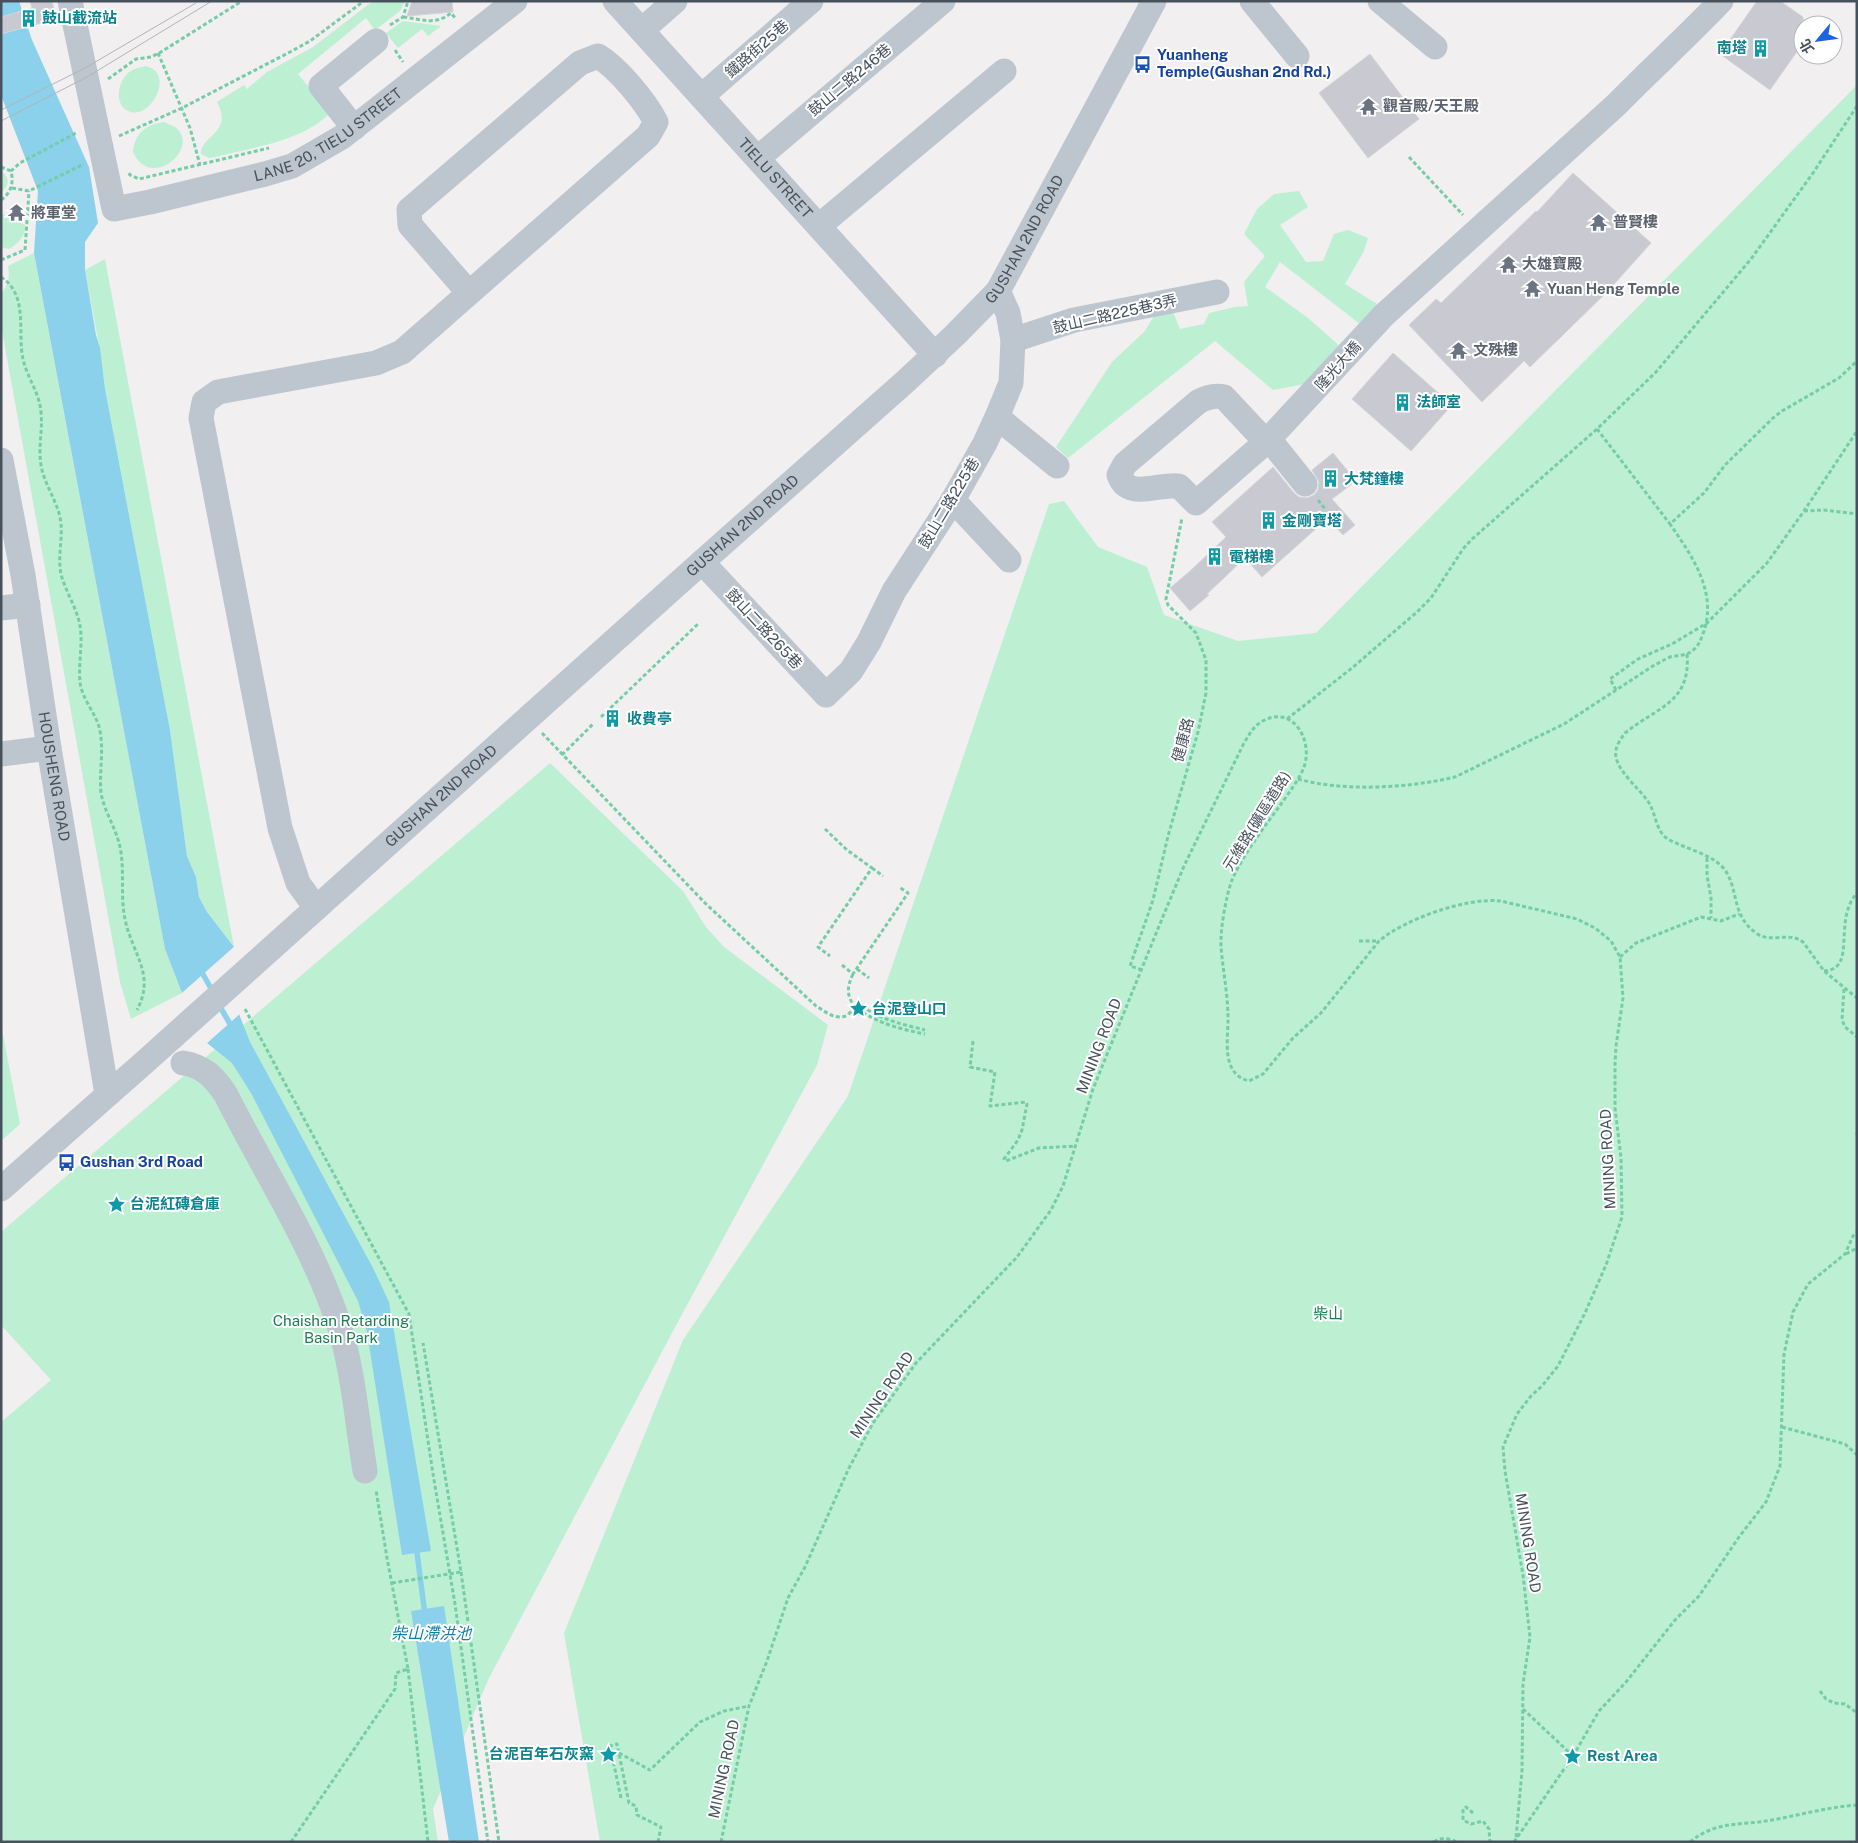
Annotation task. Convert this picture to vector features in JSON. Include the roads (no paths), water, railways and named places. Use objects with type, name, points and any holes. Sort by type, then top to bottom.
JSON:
[{"type":"street","name":"LANE 20, TIELU STREET","points":[[73,3],[114,209],[150,202],[292,166],[322,150],[354,128],[514,1]]},
{"type":"street","name":"TIELU STREET","points":[[614,1],[935,355]]},
{"type":"street","points":[[642,30],[675,1]]},
{"type":"street","name":"鐵路街25巷","points":[[702,96],[811,1]]},
{"type":"street","name":"鼓山二路246巷","points":[[758,158],[943,1]]},
{"type":"street","name":"GUSHAN 2ND ROAD","points":[[107,1094],[935,355],[998,291],[1154,1]]},
{"type":"street","points":[[1252,1],[1297,56]]},
{"type":"street","points":[[1380,1],[1435,47]]},
{"type":"street","name":"隆光大橋","points":[[1267,441],[1224,397],[1205,398],[1125,464],[1120,472],[1120,479],[1130,488],[1141,490],[1179,486],[1189,509],[1267,441],[1384,315],[1616,105],[1647,72],[1682,42],[1721,1]]},
{"type":"street","points":[[354,128],[321,86],[376,41]]},
{"type":"street","points":[[316,908],[298,884],[280,828],[202,418],[204,402],[218,392],[376,363],[402,352],[648,136],[656,122],[649,109],[608,62],[598,56],[580,63],[409,210],[410,225],[469,293]]},
{"type":"street","points":[[819,226],[1004,71]]},
{"type":"street","name":"鼓山二路225巷","points":[[826,695],[851,671],[869,642],[894,591],[953,500],[997,417],[1011,383],[1014,340],[1008,313],[998,291]]},
{"type":"street","name":"鼓山二路225巷3弄","points":[[1014,340],[1074,320],[1217,292]]},
{"type":"street","points":[[997,417],[1057,466]]},
{"type":"street","points":[[1267,441],[1305,484]]},
{"type":"street","name":"HOUSHENG ROAD","points":[[1,460],[28,605],[49,748],[107,1094]]},
{"type":"street","points":[[953,500],[1009,560]]},
{"type":"street","name":"鼓山二路265巷","points":[[702,562],[826,695]]},
{"type":"street","points":[[1,608],[28,605]]},
{"type":"street","points":[[1,754],[49,748]]},
{"type":"street","points":[[183,1062],[194,1064],[214,1078],[226,1095],[301,1237],[325,1287],[338,1320],[346,1356],[365,1471]]},
{"type":"street","points":[[1,1189],[107,1094]]},
{"type":"water","points":[[1,1],[19,1],[32,40],[89,167],[98,223],[85,242],[85,270],[100,348],[105,389],[170,730],[187,856],[196,877],[199,897],[207,912],[234,947],[182,993],[165,949],[34,253],[38,191],[1,95]]},
{"type":"water","points":[[239,1014],[250,1042],[373,1268],[389,1302],[431,1551],[402,1555],[367,1332],[358,1301],[251,1093],[232,1063],[207,1043]]},
{"type":"water","name":"柴山滯洪池","points":[[444,1606],[479,1842],[449,1842],[411,1611]]},
{"type":"waterway","points":[[200,969],[213,992]]},
{"type":"waterway","points":[[219,1005],[233,1029]]},
{"type":"waterway","points":[[416,1545],[425,1615]]},
{"type":"tram line","points":[[1,121],[87,77],[212,1]]},
{"type":"tram line","points":[[1,110],[85,68],[196,3]]},
{"type":"place","name":"鼓山截流站","points":[[28,18]]},
{"type":"place","name":"南塔","points":[[1761,48]]},
{"type":"place","name":"Yuanheng Temple(Gushan 2nd Rd.)","points":[[1143,64]]},
{"type":"place","name":"觀音殿/天王殿","points":[[1369,106]]},
{"type":"place","name":"將軍堂","points":[[17,213]]},
{"type":"place","name":"普賢樓","points":[[1599,222]]},
{"type":"place","name":"大雄寶殿","points":[[1508,264]]},
{"type":"place","name":"Yuan Heng Temple","points":[[1533,289]]},
{"type":"place","name":"文殊樓","points":[[1459,350]]},
{"type":"place","name":"法師室","points":[[1402,402]]},
{"type":"place","name":"大梵鐘樓","points":[[1330,479]]},
{"type":"place","name":"金剛寶塔","points":[[1268,521]]},
{"type":"place","name":"電梯樓","points":[[1215,557]]},
{"type":"place","name":"收費亭","points":[[613,719]]},
{"type":"place","name":"台泥登山口","points":[[858,1009]]},
{"type":"place","name":"Gushan 3rd Road","points":[[66,1162]]},
{"type":"place","name":"台泥紅磚倉庫","points":[[116,1204]]},
{"type":"place","name":"台泥百年石灰窯","points":[[608,1754]]},
{"type":"place","name":"Rest Area","points":[[1573,1756]]},
{"type":"park label","name":"柴山","points":[[1328,1314]]},
{"type":"park label","name":"Chaishan Retarding Basin Park","points":[[341,1330]]}]
